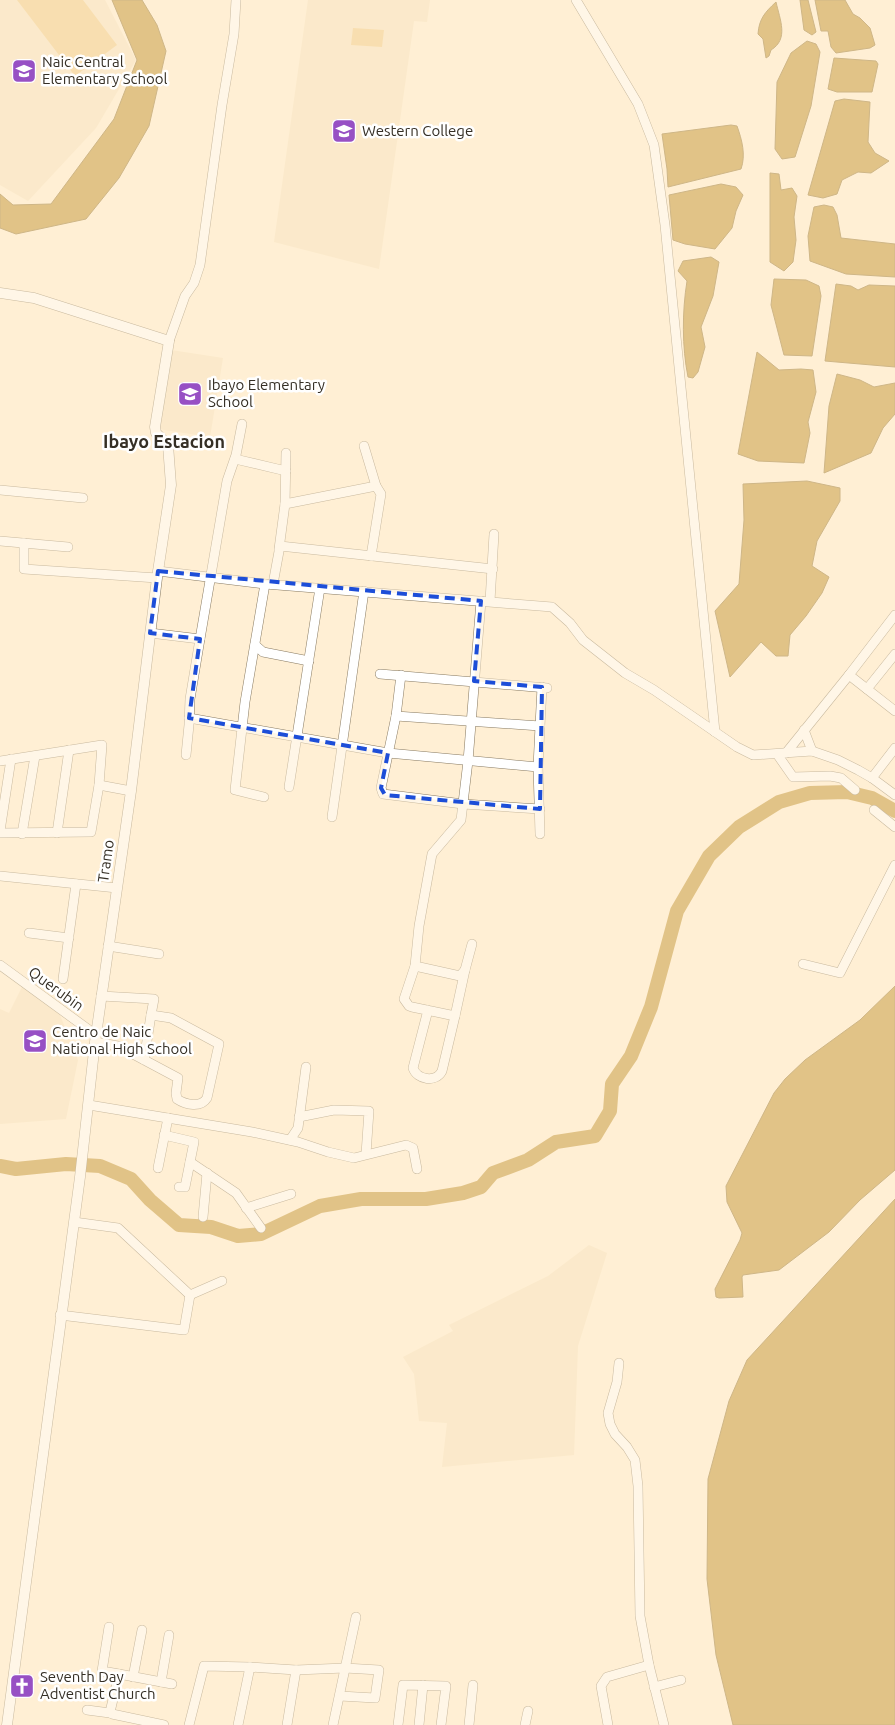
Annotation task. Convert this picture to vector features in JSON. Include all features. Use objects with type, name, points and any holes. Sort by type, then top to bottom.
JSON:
[{"type":"street","points":[[0,293],[34,298],[169,341],[185,296],[194,282],[200,265],[234,34],[236,0]]},
{"type":"street","points":[[576,0],[638,104],[654,145],[665,225],[716,732]]},
{"type":"street","name":"Tramo","points":[[6,1725],[84,1148],[95,1039],[131,791],[150,633],[171,485],[168,445],[156,433],[155,427],[169,341]]},
{"type":"street","points":[[186,755],[190,699],[200,639],[212,578],[227,481],[235,459],[242,424]]},
{"type":"street","points":[[364,446],[376,486],[381,494],[371,556]]},
{"type":"street","points":[[264,797],[235,790],[255,645],[279,550],[285,504],[286,453]]},
{"type":"street","points":[[235,459],[286,471]]},
{"type":"street","points":[[285,504],[376,486]]},
{"type":"street","points":[[0,490],[83,498]]},
{"type":"street","points":[[455,1016],[409,1006],[404,999],[415,966],[418,926],[432,854],[461,820],[474,681],[485,601],[493,569],[494,534]]},
{"type":"street","points":[[0,541],[68,547]]},
{"type":"street","points":[[24,543],[24,569],[158,574],[552,608],[570,623],[583,640],[625,673],[737,747],[753,754],[812,751],[838,760],[872,778],[895,795]]},
{"type":"street","points":[[279,550],[280,546],[493,569]]},
{"type":"street","points":[[289,787],[320,588]]},
{"type":"street","points":[[332,817],[364,592]]},
{"type":"street","points":[[782,754],[849,675],[895,615]]},
{"type":"street","points":[[150,633],[200,639]]},
{"type":"street","points":[[255,645],[263,652],[309,661]]},
{"type":"street","points":[[867,690],[895,654]]},
{"type":"street","points":[[380,674],[545,687],[540,726],[538,767],[540,834]]},
{"type":"street","points":[[401,675],[396,716],[381,788],[383,794],[463,804],[540,809]]},
{"type":"street","points":[[849,675],[867,690],[893,707]]},
{"type":"street","points":[[396,716],[540,726]]},
{"type":"street","points":[[190,718],[388,753],[538,767]]},
{"type":"street","points":[[804,730],[812,751]]},
{"type":"street","points":[[0,761],[11,759],[35,756],[102,745],[99,785],[91,832],[22,834],[0,832],[11,759]]},
{"type":"street","points":[[872,778],[895,748]]},
{"type":"street","points":[[57,833],[69,750]]},
{"type":"street","points":[[782,754],[793,777],[822,776],[842,778],[855,790]]},
{"type":"street","points":[[22,834],[35,756]]},
{"type":"street","points":[[99,785],[131,791]]},
{"type":"street","points":[[874,810],[895,827]]},
{"type":"street","points":[[803,964],[840,973],[895,865]]},
{"type":"street","points":[[0,876],[117,888]]},
{"type":"street","points":[[63,979],[76,884]]},
{"type":"street","points":[[30,933],[68,938]]},
{"type":"street","points":[[428,1010],[413,1068],[416,1075],[434,1079],[440,1075],[472,944]]},
{"type":"street","points":[[108,946],[159,954]]},
{"type":"street","name":"Querubin","points":[[0,965],[95,1039]]},
{"type":"street","points":[[415,966],[457,977],[462,975],[465,970]]},
{"type":"street","points":[[101,996],[154,999],[144,1060]]},
{"type":"street","points":[[95,1039],[118,1046],[178,1078],[176,1097],[179,1101],[199,1105],[205,1101],[209,1092],[219,1044],[170,1018],[151,1015]]},
{"type":"street","points":[[290,1140],[298,1128],[306,1066]]},
{"type":"street","points":[[89,1105],[290,1140],[354,1158],[406,1146],[413,1148],[417,1169]]},
{"type":"street","points":[[300,1117],[334,1110],[369,1111],[366,1154]]},
{"type":"street","points":[[158,1168],[168,1118]]},
{"type":"street","points":[[164,1135],[194,1142],[185,1187],[179,1187]]},
{"type":"street","points":[[190,1162],[236,1193],[261,1228]]},
{"type":"street","points":[[203,1217],[207,1173]]},
{"type":"street","points":[[246,1208],[291,1194]]},
{"type":"street","points":[[74,1222],[118,1228],[190,1295]]},
{"type":"street","points":[[190,1295],[222,1281]]},
{"type":"street","points":[[60,1315],[184,1330],[190,1295]]},
{"type":"street","points":[[619,1363],[617,1382],[608,1413],[610,1424],[615,1434],[627,1446],[635,1460],[638,1486],[640,1616],[649,1665],[664,1725]]},
{"type":"street","points":[[333,1725],[356,1617]]},
{"type":"street","points":[[109,1627],[102,1671],[172,1684]]},
{"type":"street","points":[[133,1677],[142,1630]]},
{"type":"street","points":[[161,1682],[169,1635]]},
{"type":"street","points":[[608,1725],[601,1686],[603,1680],[607,1677],[649,1665]]},
{"type":"street","points":[[189,1725],[204,1666],[296,1670],[345,1668],[379,1670],[375,1698],[340,1696]]},
{"type":"street","points":[[238,1725],[250,1667]]},
{"type":"street","points":[[287,1725],[296,1670]]},
{"type":"street","points":[[110,1713],[119,1674]]},
{"type":"street","points":[[654,1687],[681,1680]]},
{"type":"street","points":[[398,1725],[403,1685],[446,1686],[441,1725]]},
{"type":"street","points":[[469,1725],[473,1685]]},
{"type":"street","points":[[419,1725],[423,1686]]},
{"type":"street","points":[[87,1710],[164,1725]]},
{"type":"street","points":[[525,1725],[528,1711]]},
{"type":"highlighted area","points":[[158,571],[481,601],[474,681],[542,687],[540,809],[385,795],[381,788],[388,753],[189,718],[200,639],[150,633]]},
{"type":"shaded area","points":[[0,0],[105,0],[136,60],[96,128],[28,201],[0,185]]},
{"type":"shaded area","points":[[17,0],[83,0],[117,45],[75,76]]},
{"type":"shaded area","points":[[112,0],[142,0],[157,25],[166,51],[149,126],[119,178],[86,219],[16,234],[0,228],[0,194],[13,205],[51,204],[114,119],[137,60]]},
{"type":"shaded area","name":"Western College","points":[[308,0],[430,0],[427,22],[414,21],[379,269],[274,242]]},
{"type":"shaded area","points":[[800,0],[808,0],[816,32],[812,35],[804,30]]},
{"type":"shaded area","points":[[815,0],[845,0],[853,14],[870,28],[875,45],[870,48],[836,53],[831,47],[828,31],[821,31]]},
{"type":"shaded area","points":[[776,2],[782,35],[777,46],[771,50],[766,58],[763,39],[758,34],[763,16]]},
{"type":"shaded area","points":[[353,28],[384,30],[382,47],[351,45]]},
{"type":"shaded area","points":[[807,41],[816,44],[820,52],[811,106],[795,157],[782,159],[775,149],[777,82],[791,53]]},
{"type":"shaded area","points":[[834,58],[876,61],[878,64],[872,92],[837,92],[828,89]]},
{"type":"shaded area","points":[[844,99],[870,102],[868,142],[875,153],[889,161],[871,173],[858,172],[842,180],[837,194],[823,198],[808,195],[835,101]]},
{"type":"shaded area","points":[[731,125],[737,126],[742,142],[743,158],[741,169],[668,187],[662,134]]},
{"type":"shaded area","points":[[770,173],[779,174],[781,190],[792,188],[797,196],[794,217],[796,240],[793,262],[784,271],[770,262]]},
{"type":"shaded area","points":[[721,184],[736,187],[743,195],[736,211],[732,228],[715,249],[673,240],[669,195]]},
{"type":"shaded area","points":[[824,205],[833,207],[837,215],[841,238],[895,244],[895,277],[846,274],[810,261],[808,236],[814,207]]},
{"type":"shaded area","points":[[711,257],[719,262],[713,296],[701,327],[705,347],[698,372],[693,378],[688,377],[684,342],[684,305],[687,281],[678,271],[683,261]]},
{"type":"shaded area","points":[[774,279],[806,280],[819,286],[821,296],[812,356],[784,355],[771,305]]},
{"type":"shaded area","points":[[836,284],[851,286],[858,290],[869,285],[895,286],[895,367],[825,361]]},
{"type":"shaded area","name":"Ibayo Elementary School","points":[[171,350],[223,358],[210,437],[158,429]]},
{"type":"shaded area","points":[[757,352],[779,370],[813,370],[816,392],[808,422],[810,433],[804,463],[758,461],[738,454]]},
{"type":"shaded area","points":[[837,374],[860,380],[874,387],[895,383],[895,414],[883,428],[871,453],[824,473],[829,406]]},
{"type":"shaded area","points":[[807,481],[840,488],[840,501],[817,541],[812,566],[829,577],[822,593],[790,635],[788,656],[776,656],[761,642],[730,677],[715,611],[739,584],[744,520],[743,484]]},
{"type":"shaded area","points":[[895,986],[895,1170],[860,1200],[829,1232],[779,1270],[743,1275],[743,1297],[716,1297],[715,1289],[742,1233],[727,1202],[726,1186],[774,1093],[785,1079],[805,1060],[860,1020]]},
{"type":"shaded area","name":"Centro de Naic National High School","points":[[22,987],[58,1010],[78,1060],[66,1119],[0,1124],[0,1009],[9,1013]]},
{"type":"shaded area","points":[[895,1199],[895,1725],[733,1725],[716,1655],[707,1579],[708,1479],[729,1401],[747,1360]]},
{"type":"shaded area","points":[[589,1245],[607,1253],[578,1346],[574,1455],[442,1467],[447,1423],[419,1421],[414,1374],[403,1357],[453,1331],[449,1325],[548,1276]]},
{"type":"waterway","points":[[0,1166],[16,1169],[66,1164],[100,1166],[131,1179],[150,1200],[179,1225],[211,1227],[238,1236],[261,1234],[320,1206],[361,1199],[426,1199],[463,1193],[481,1187],[493,1173],[528,1160],[556,1142],[595,1136],[610,1111],[612,1084],[631,1056],[651,1007],[677,911],[709,856],[739,827],[779,802],[810,793],[847,792],[872,798],[895,811]]},
{"type":"place","name":"Naic Central Elementary School","points":[[24,71]]},
{"type":"place","name":"Western College","points":[[344,131]]},
{"type":"place","name":"Ibayo Elementary School","points":[[190,394]]},
{"type":"place","name":"Centro de Naic National High School","points":[[35,1041]]},
{"type":"place","name":"Seventh Day Adventist Church","points":[[22,1686]]},
{"type":"district","name":"Ibayo Estacion","points":[[164,442]]}]
